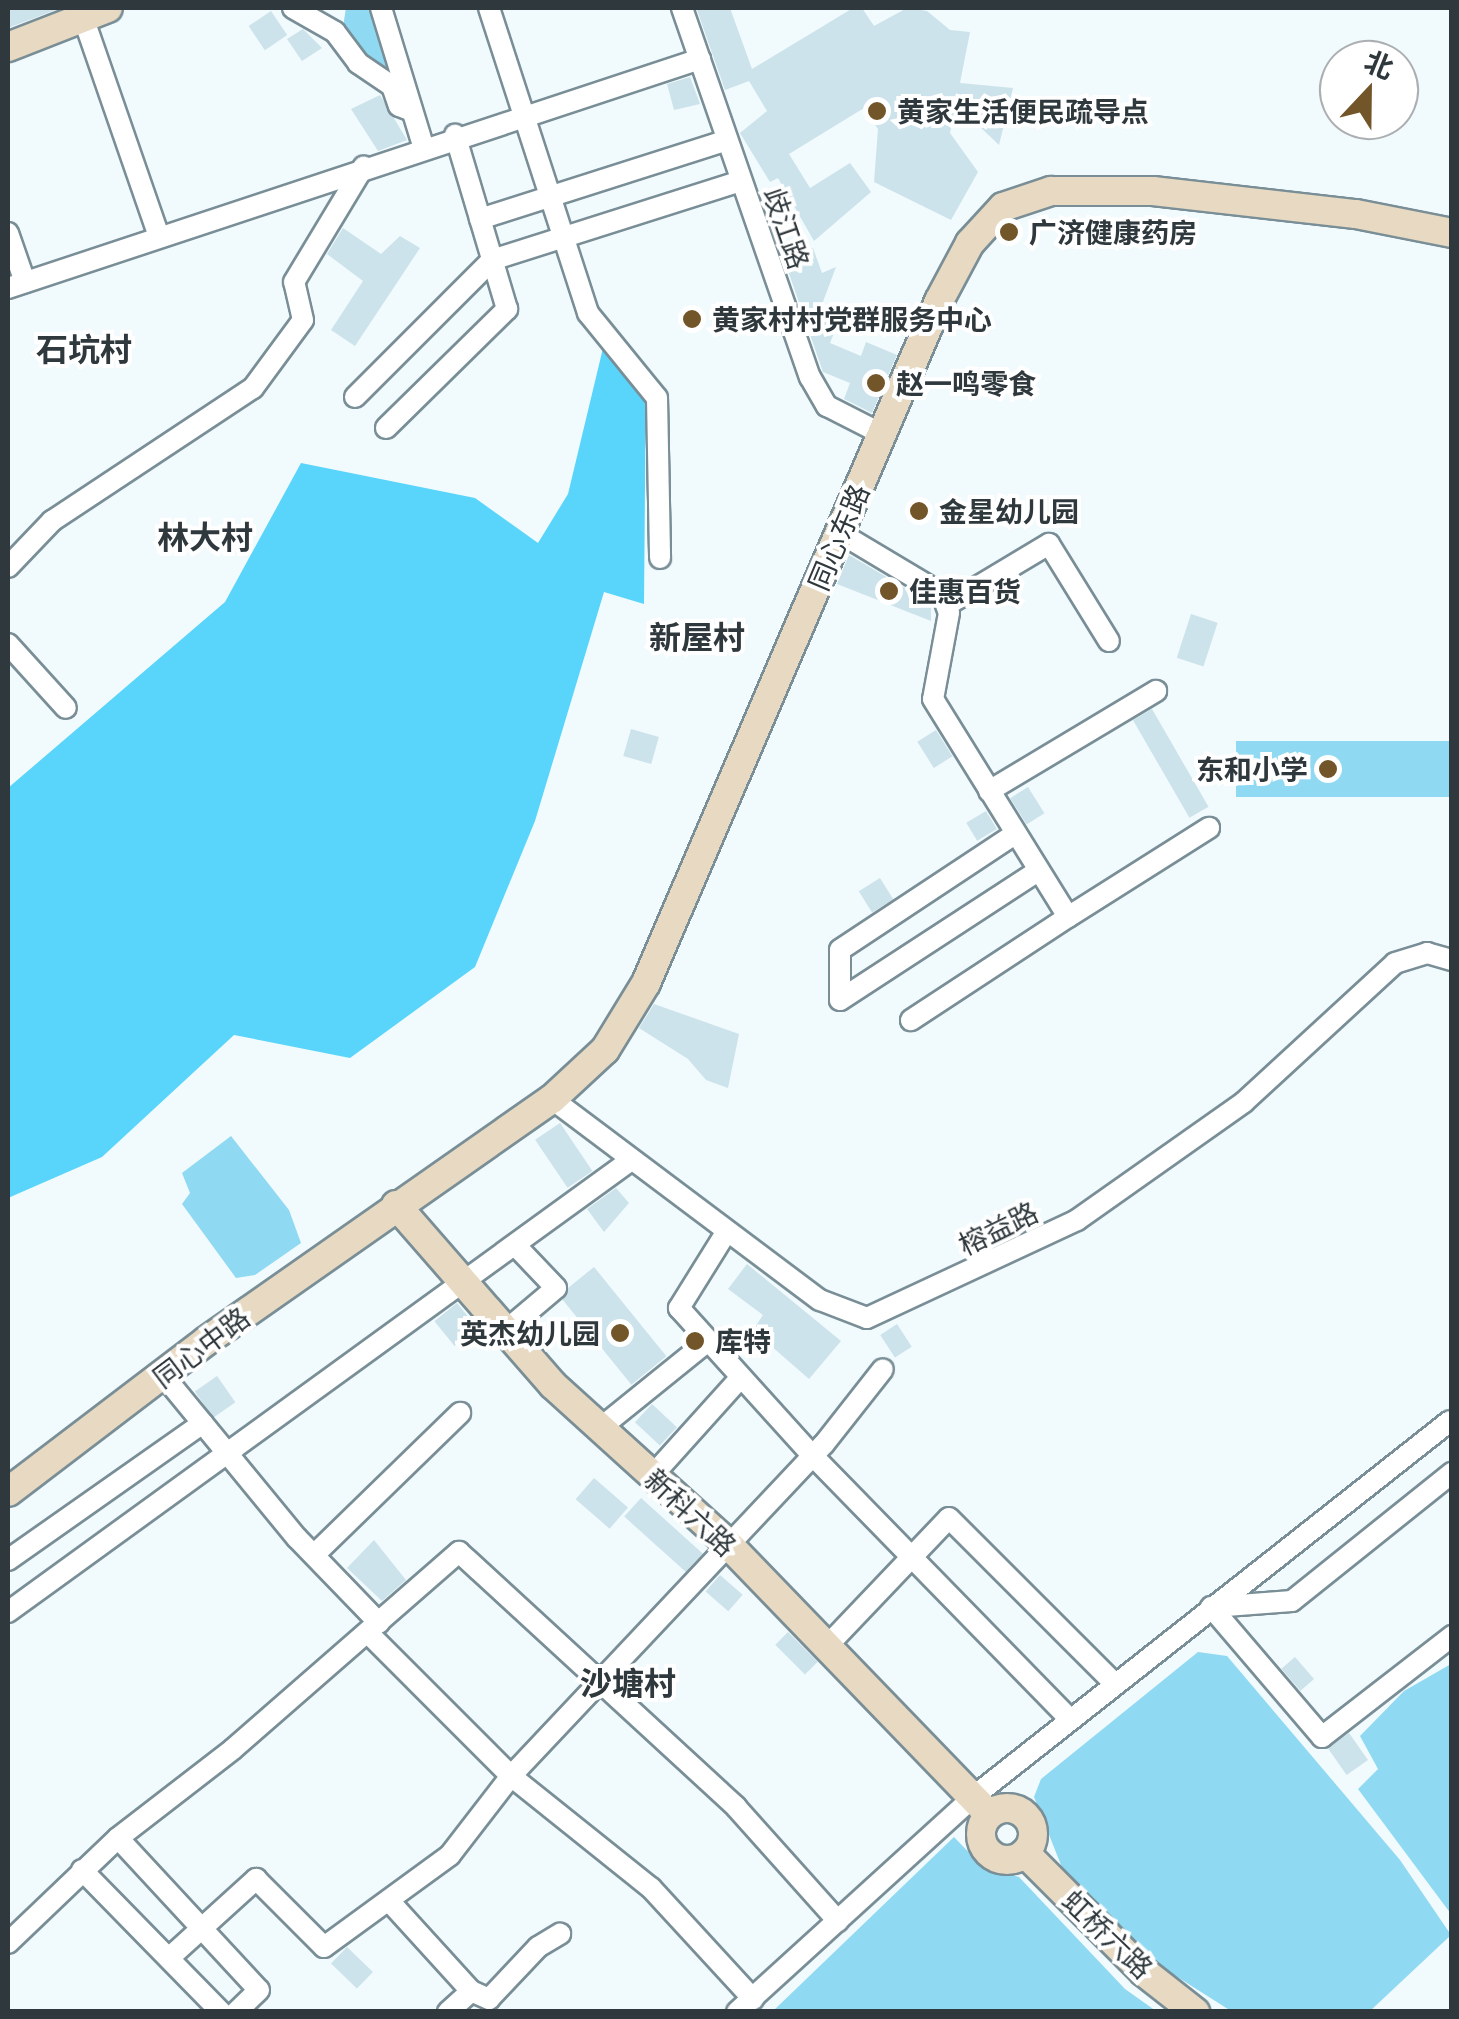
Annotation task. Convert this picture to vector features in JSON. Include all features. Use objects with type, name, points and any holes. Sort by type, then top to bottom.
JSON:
[{"type":"street","points":[[293,8],[335,32],[358,64],[392,86],[399,106],[412,111]]},
{"type":"street","points":[[380,8],[423,146]]},
{"type":"street","points":[[489,8],[588,313],[657,398],[660,558]]},
{"type":"street","name":"歧江路","points":[[682,8],[820,397],[836,412],[882,434]]},
{"type":"street","points":[[8,47],[96,12],[159,236]]},
{"type":"street","points":[[8,232],[16,285],[455,135],[700,59]]},
{"type":"street","points":[[386,428],[507,309],[455,135]]},
{"type":"street","points":[[480,219],[728,140]]},
{"type":"street","points":[[8,567],[52,520],[253,388],[303,320],[294,282],[364,166]]},
{"type":"street","points":[[355,397],[492,260],[741,181]]},
{"type":"street","name":"同心东路","points":[[396,1206],[552,1099],[605,1050],[646,984],[882,434],[970,243],[1017,200],[1051,192],[1152,192],[1356,214],[1452,233]]},
{"type":"street","points":[[840,533],[935,586],[948,605],[933,699],[1068,918]]},
{"type":"street","points":[[948,605],[1049,544],[1109,641]]},
{"type":"street","points":[[8,644],[66,708]]},
{"type":"street","points":[[989,790],[1156,691]]},
{"type":"street","points":[[911,1020],[1209,828]]},
{"type":"street","points":[[1015,834],[840,950],[840,1000],[1038,870]]},
{"type":"street","name":"榕益路","points":[[552,1099],[820,1300],[844,1313],[880,1316],[1077,1220],[1162,1164],[1244,1102],[1395,964],[1427,953],[1452,960]]},
{"type":"street","points":[[8,1612],[230,1456],[631,1160]]},
{"type":"street","name":"新科六路","points":[[396,1206],[504,1332],[599,1429],[726,1542],[981,1806]]},
{"type":"street","name":"同心中路","points":[[8,1492],[396,1206]]},
{"type":"street","points":[[727,1231],[679,1308],[812,1456],[1070,1719]]},
{"type":"street","points":[[504,1332],[556,1288],[516,1246]]},
{"type":"street","points":[[599,1429],[708,1340]]},
{"type":"street","points":[[169,1958],[256,1879],[324,1947],[391,1903],[450,1855],[511,1776],[726,1542],[812,1456],[882,1369]]},
{"type":"street","points":[[163,1375],[374,1628],[511,1776],[652,1888],[745,2005],[838,1921],[981,1806],[1070,1719],[1450,1422]]},
{"type":"street","points":[[652,1476],[741,1377]]},
{"type":"street","points":[[314,1556],[460,1413]]},
{"type":"street","points":[[8,1560],[203,1424]]},
{"type":"street","points":[[1211,1608],[1292,1601],[1452,1473]]},
{"type":"street","points":[[828,1646],[949,1518],[1115,1684]]},
{"type":"street","points":[[8,1943],[118,1838],[374,1628],[459,1552],[596,1684],[736,1807],[838,1921]]},
{"type":"street","points":[[1211,1608],[1322,1737],[1452,1636]]},
{"type":"street","name":"虹桥六路","points":[[981,1806],[981,1829],[988,1852],[1010,1860],[1025,1853],[1144,1972],[1195,2012]]},
{"type":"street","points":[[118,1838],[259,1990],[236,2012]]},
{"type":"street","points":[[82,1870],[221,2012]]},
{"type":"street","points":[[391,1903],[471,1992],[490,1999],[538,1946],[560,1934]]},
{"type":"street","points":[[448,2012],[471,1992]]},
{"type":"shaded area","points":[[346,8],[373,8],[395,79],[361,59],[342,33]]},
{"type":"shaded area","points":[[623,340],[646,372],[644,604],[604,592],[535,821],[475,967],[350,1058],[234,1035],[102,1157],[8,1198],[8,788],[225,602],[301,463],[475,498],[538,543],[568,494],[603,348]]},
{"type":"shaded area","points":[[1236,741],[1451,741],[1451,797],[1236,797]]},
{"type":"shaded area","points":[[231,1136],[289,1210],[301,1243],[255,1275],[236,1278],[182,1204],[190,1193],[182,1173]]},
{"type":"shaded area","points":[[1198,1652],[1227,1656],[1400,1860],[1451,1935],[1370,2011],[1231,2011],[1157,1964],[1063,1870],[1034,1797],[1041,1779]]},
{"type":"shaded area","points":[[1451,1664],[1451,1914],[1358,1789],[1378,1769],[1360,1736],[1404,1691]]},
{"type":"shaded area","points":[[954,1837],[981,1865],[1019,1877],[1125,1989],[1156,2011],[773,2011]]},
{"type":"building","points":[[8,8],[61,8],[8,28]]},
{"type":"building","points":[[730,8],[752,69],[853,8],[862,8],[874,26],[907,8],[927,11],[950,30],[970,32],[960,83],[1013,88],[999,145],[956,104],[950,133],[978,172],[951,220],[874,182],[878,129],[864,108],[789,154],[810,188],[850,163],[871,192],[814,241],[778,178],[770,182],[740,133],[767,111],[749,81],[725,90],[697,10]]},
{"type":"building","points":[[271,11],[287,35],[265,50],[249,26]]},
{"type":"building","points":[[303,29],[322,48],[302,61],[287,39]]},
{"type":"building","points":[[690,77],[700,104],[674,110],[667,84]]},
{"type":"building","points":[[380,95],[407,140],[378,151],[351,109]]},
{"type":"building","points":[[343,228],[381,254],[400,236],[420,248],[355,346],[331,330],[363,281],[327,254]]},
{"type":"building","points":[[813,248],[822,273],[836,267],[821,307],[841,315],[830,343],[861,356],[866,342],[897,355],[872,413],[844,399],[850,383],[823,372],[784,259]]},
{"type":"building","points":[[849,555],[931,603],[931,621],[837,584]]},
{"type":"building","points":[[1191,614],[1218,623],[1203,666],[1177,658]]},
{"type":"building","points":[[1152,709],[1208,807],[1189,818],[1133,720]]},
{"type":"building","points":[[631,729],[659,737],[651,764],[623,756]]},
{"type":"building","points":[[936,730],[952,756],[934,768],[917,742]]},
{"type":"building","points":[[1028,787],[1044,813],[1027,824],[1010,798]]},
{"type":"building","points":[[986,811],[997,829],[977,841],[966,823]]},
{"type":"building","points":[[880,878],[893,899],[872,912],[859,891]]},
{"type":"building","points":[[654,1004],[739,1034],[728,1088],[706,1080],[688,1059],[639,1028]]},
{"type":"building","points":[[560,1123],[592,1171],[568,1188],[535,1140]]},
{"type":"building","points":[[616,1188],[629,1203],[604,1232],[587,1209]]},
{"type":"building","points":[[747,1264],[841,1341],[809,1379],[753,1330],[763,1315],[728,1289]]},
{"type":"building","points":[[594,1267],[666,1356],[631,1385],[559,1295]]},
{"type":"building","points":[[457,1303],[477,1328],[455,1346],[434,1321]]},
{"type":"building","points":[[897,1324],[912,1347],[895,1358],[880,1335]]},
{"type":"building","points":[[217,1376],[235,1402],[213,1418],[195,1391]]},
{"type":"building","points":[[652,1404],[677,1427],[660,1445],[635,1422]]},
{"type":"building","points":[[594,1478],[628,1508],[610,1529],[576,1499]]},
{"type":"building","points":[[641,1498],[703,1554],[686,1572],[624,1517]]},
{"type":"building","points":[[374,1540],[406,1580],[382,1601],[347,1568]]},
{"type":"building","points":[[720,1575],[743,1595],[728,1611],[706,1592]]},
{"type":"building","points":[[788,1632],[818,1662],[805,1674],[775,1645]]},
{"type":"building","points":[[1295,1657],[1314,1679],[1300,1691],[1281,1669]]},
{"type":"building","points":[[1349,1733],[1368,1760],[1347,1775],[1328,1748]]},
{"type":"building","points":[[347,1947],[373,1972],[357,1989],[331,1964]]},
{"type":"place","name":"黄家生活便民疏导点","points":[[877,111]]},
{"type":"place","name":"广济健康药房","points":[[1009,232]]},
{"type":"place","name":"黄家村村党群服务中心","points":[[692,319]]},
{"type":"place","name":"赵一鸣零食","points":[[876,383]]},
{"type":"place","name":"金星幼儿园","points":[[919,511]]},
{"type":"place","name":"佳惠百货","points":[[889,591]]},
{"type":"place","name":"东和小学","points":[[1328,769]]},
{"type":"place","name":"英杰幼儿园","points":[[620,1333]]},
{"type":"place","name":"库特","points":[[695,1341]]},
{"type":"district","name":"石坑村","points":[[84,349]]},
{"type":"district","name":"林大村","points":[[205,537]]},
{"type":"district","name":"新屋村","points":[[697,637]]},
{"type":"district","name":"沙塘村","points":[[628,1683]]}]
